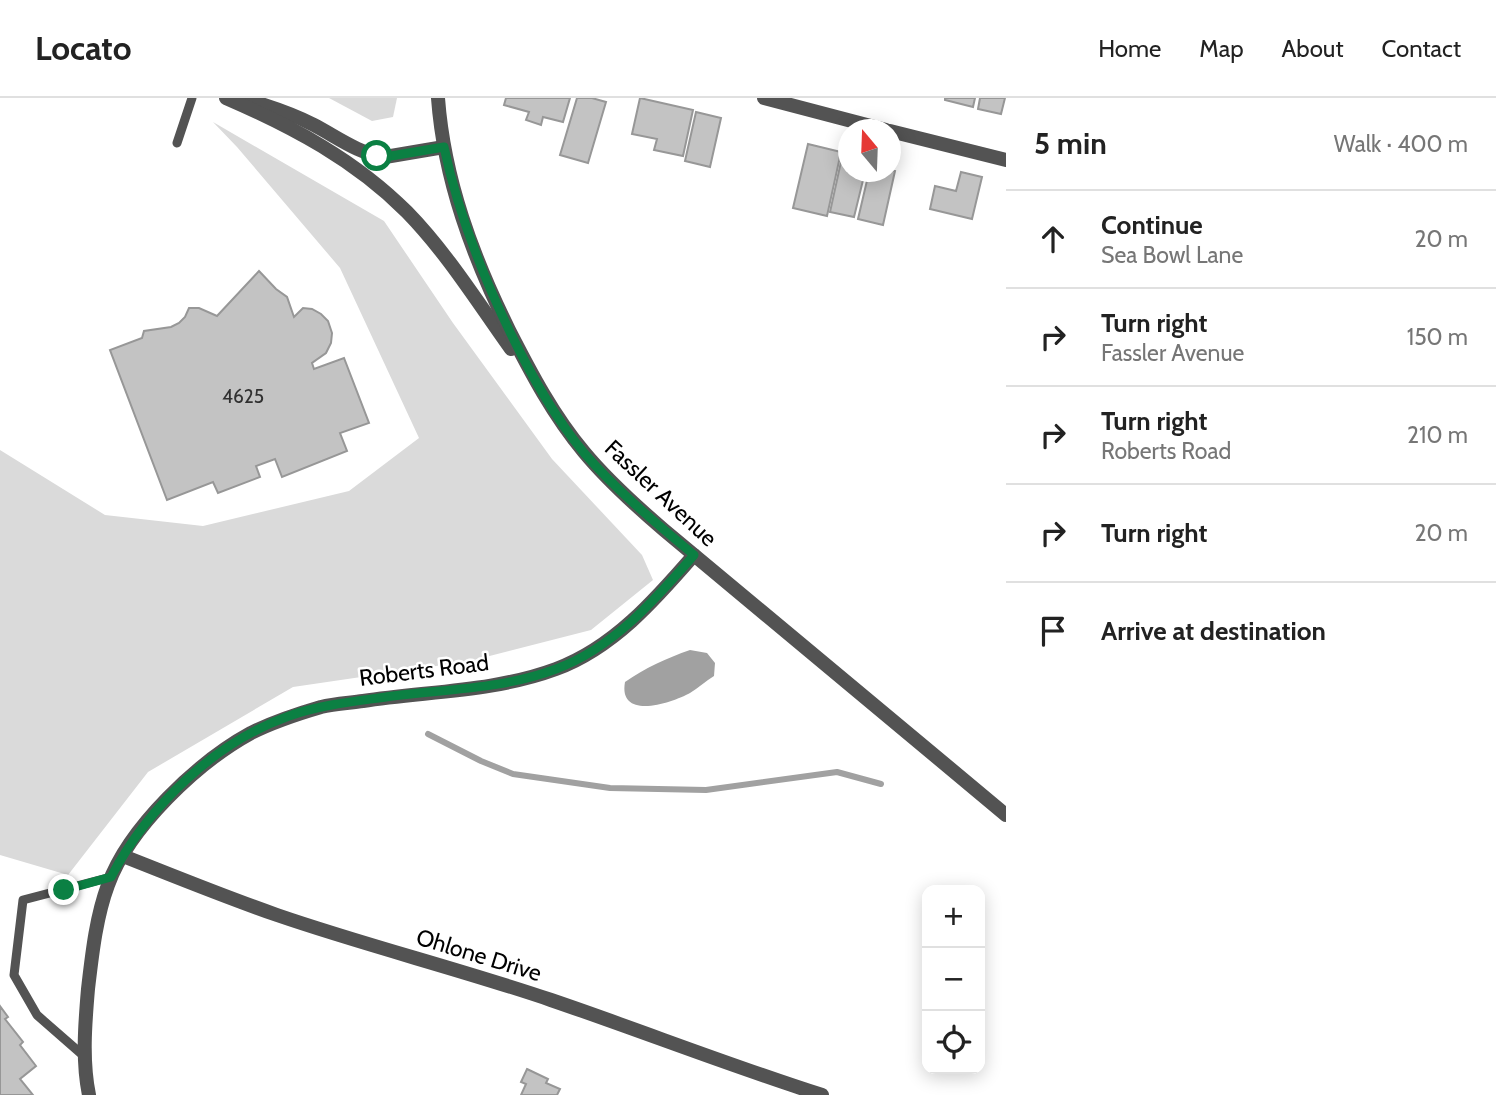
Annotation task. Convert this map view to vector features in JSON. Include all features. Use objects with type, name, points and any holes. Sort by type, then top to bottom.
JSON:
[{"type":"street","points":[[226,98],[326,148],[393,199],[446,259],[541,391]]},
{"type":"street","points":[[241,98],[295,116],[355,148],[377,156],[444,147]]},
{"type":"street","name":"Fassler Avenue","points":[[438,98],[451,181],[474,254],[541,391],[567,430],[600,471],[640,510],[1006,815]]},
{"type":"street","points":[[764,98],[845,119]]},
{"type":"street","points":[[901,133],[1006,160]]},
{"type":"street","name":"Roberts Road","points":[[89,1095],[85,1057],[87,997],[104,897],[111,877],[146,823],[183,784],[215,757],[250,734],[289,716],[324,706],[486,687],[557,669],[597,648],[622,629],[658,597],[694,555]]},
{"type":"street","name":"Ohlone Drive","points":[[123,856],[275,914],[551,1000],[740,1069],[822,1095]]},
{"type":"lane","points":[[177,143],[192,98]]},
{"type":"lane","points":[[85,1057],[37,1015],[14,975],[23,900],[111,877]]},
{"type":"shaded area","points":[[329,98],[397,98],[393,117],[372,121]]},
{"type":"shaded area","points":[[213,122],[384,221],[453,323],[552,459],[642,555],[653,580],[591,630],[470,661],[293,687],[148,772],[68,875],[0,855],[0,450],[105,515],[203,526],[349,491],[419,438],[340,268]]},
{"type":"shaded area","points":[[690,650],[707,653],[715,663],[714,676],[690,693],[671,701],[648,706],[630,702],[625,694],[625,682],[656,664]]},
{"type":"building","points":[[506,98],[570,98],[563,122],[543,117],[541,125],[526,120],[529,112],[504,105]]},
{"type":"building","points":[[577,98],[606,102],[588,163],[560,155]]},
{"type":"building","points":[[640,98],[693,110],[683,156],[654,150],[657,139],[632,134]]},
{"type":"building","points":[[945,98],[975,98],[973,107]]},
{"type":"building","points":[[980,98],[1005,98],[1001,114],[978,109]]},
{"type":"building","points":[[696,112],[721,118],[710,167],[685,161]]},
{"type":"building","points":[[808,144],[838,151],[838,166],[827,216],[793,208]]},
{"type":"building","points":[[961,172],[982,177],[972,219],[930,209],[935,186],[956,191]]},
{"type":"building","points":[[838,175],[838,182],[863,182],[854,217],[830,212]]},
{"type":"building","points":[[867,182],[893,182],[883,225],[858,219]]},
{"type":"building","points":[[259,271],[287,297],[294,317],[303,308],[312,309],[328,321],[332,333],[331,343],[326,353],[312,363],[314,369],[344,358],[369,423],[340,433],[347,451],[282,477],[275,459],[256,466],[260,477],[218,493],[213,482],[167,500],[110,350],[142,338],[144,331],[171,327],[179,323],[189,308],[199,308],[217,316]]},
{"type":"building","points":[[0,1006],[8,1017],[5,1019],[23,1042],[20,1045],[36,1066],[20,1079],[33,1095],[0,1095]]},
{"type":"building","points":[[527,1069],[548,1079],[546,1083],[560,1089],[557,1095],[521,1095],[526,1084],[521,1082]]},
{"type":"waterway","points":[[428,734],[513,774],[610,788],[706,790],[837,772],[881,784]]},
{"type":"route","points":[[64,890],[111,877],[137,834],[155,812],[215,757],[250,734],[289,716],[324,706],[486,687],[557,669],[597,648],[644,611],[694,555],[640,510],[600,471],[567,430],[541,391],[474,254],[451,181],[444,147],[377,156]]}]
